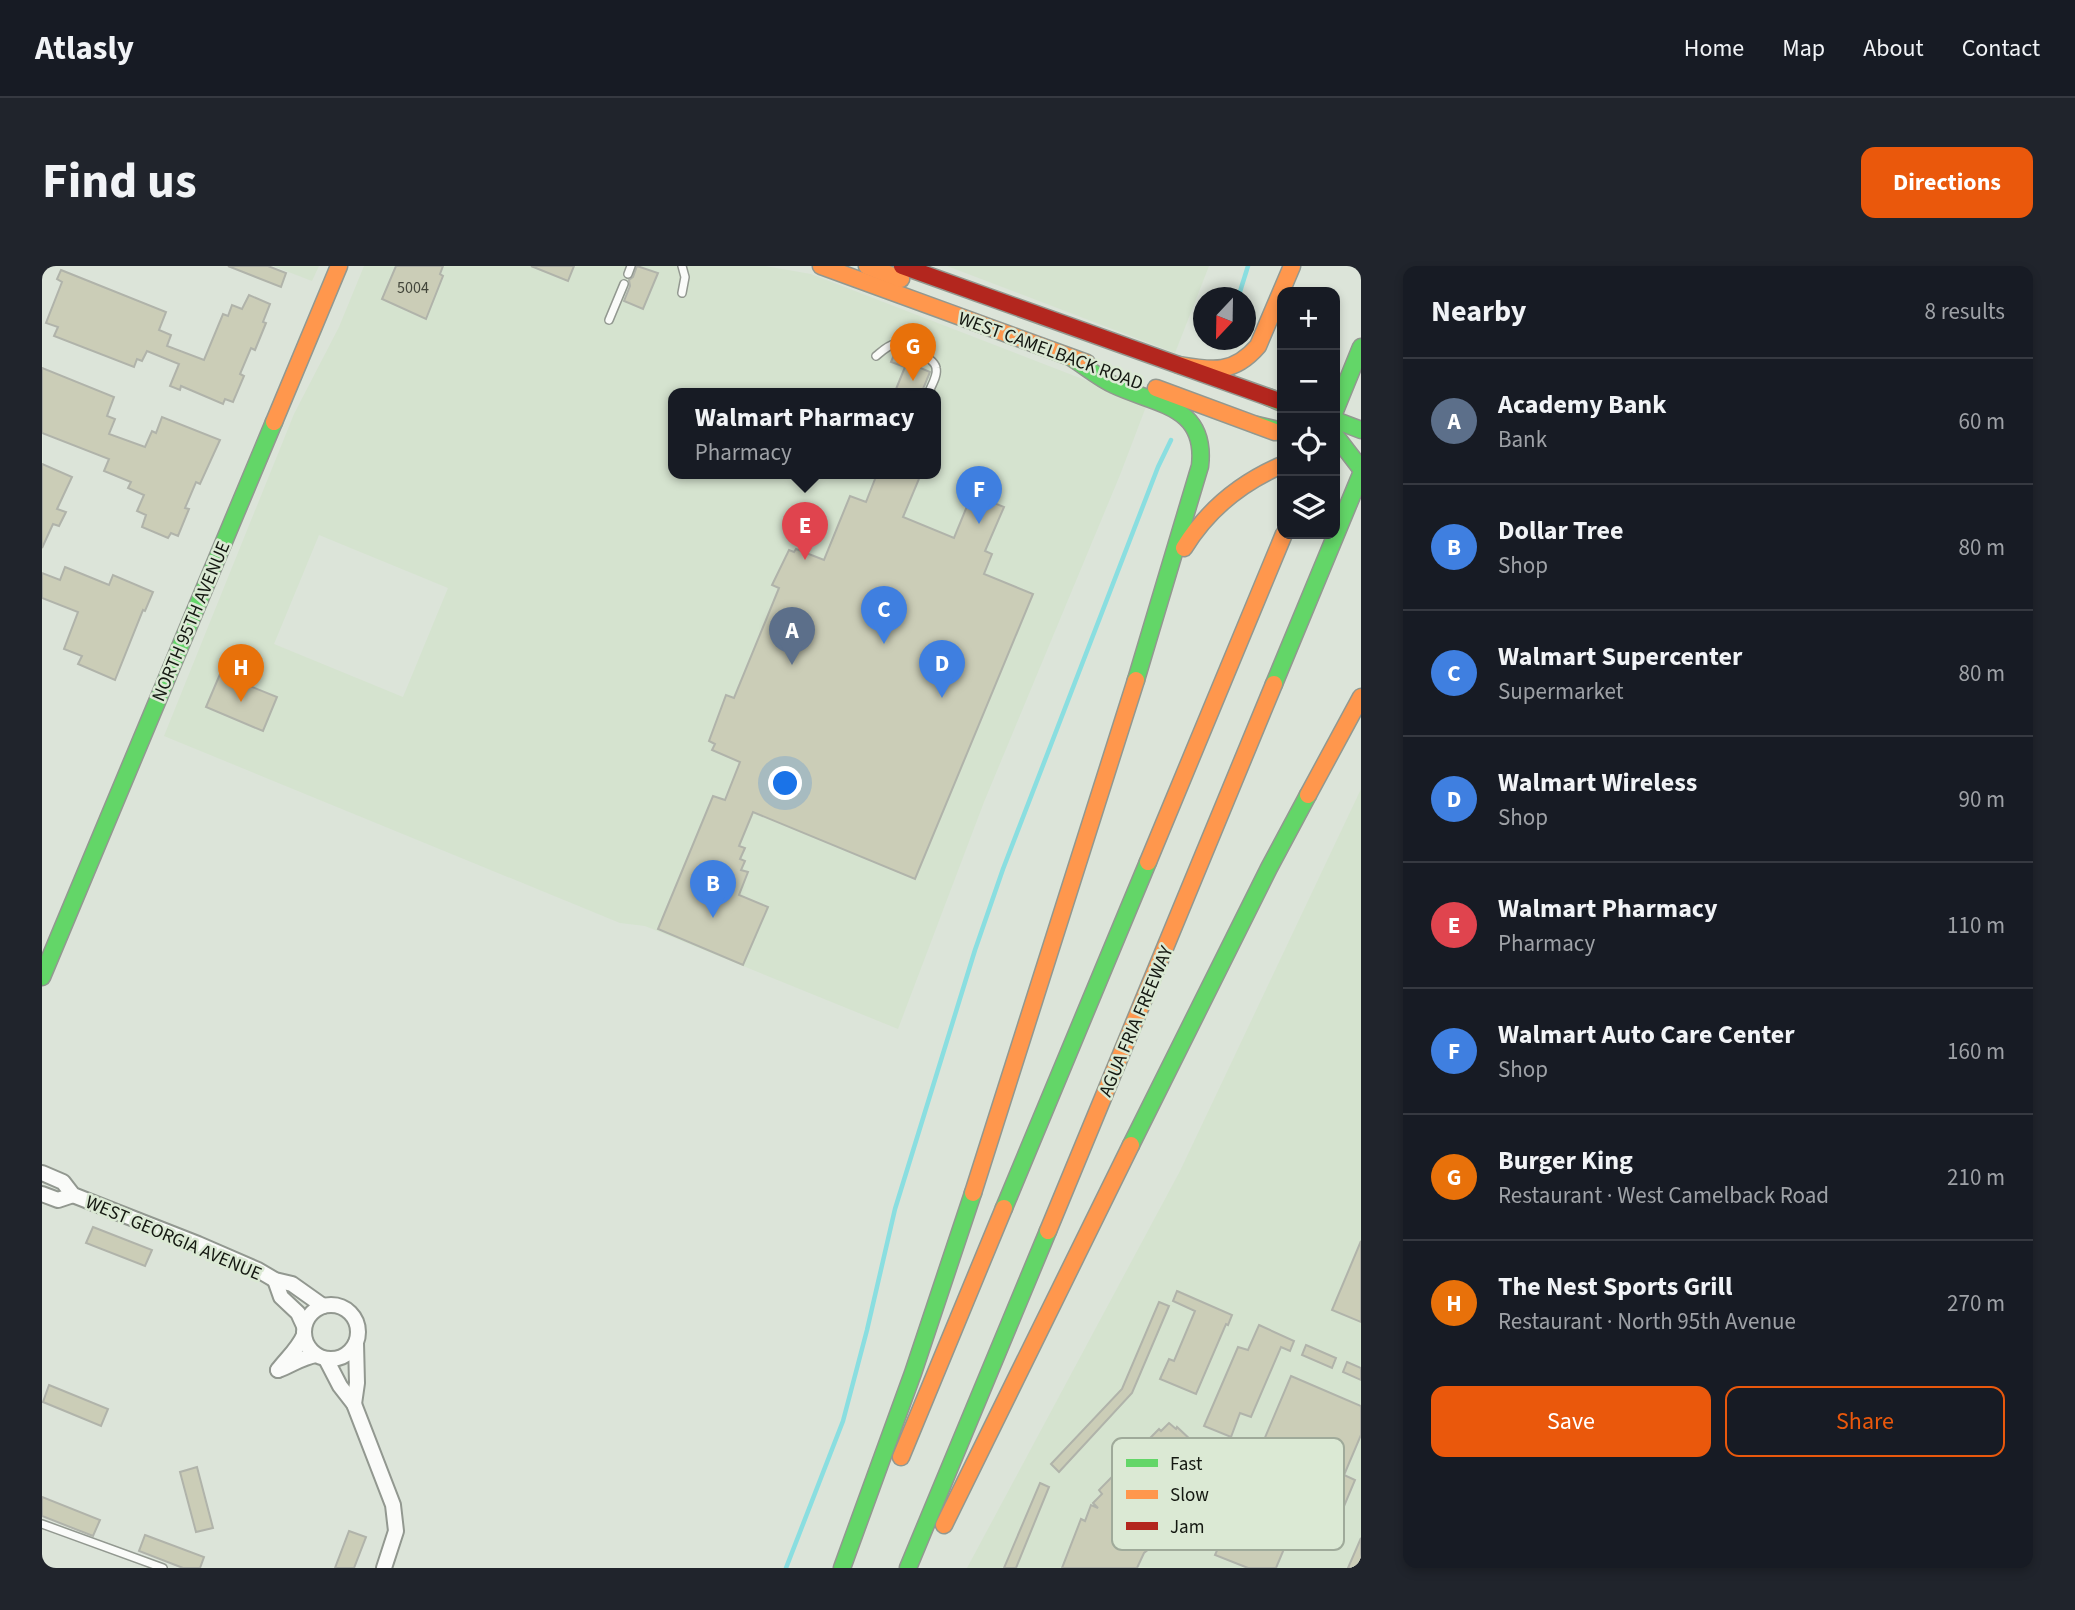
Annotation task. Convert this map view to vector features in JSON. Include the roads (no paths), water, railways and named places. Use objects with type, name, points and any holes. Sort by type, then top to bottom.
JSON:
[{"type":"main road","name":"NORTH 95TH AVENUE","points":[[42,977],[339,266]]},
{"type":"main road","name":"WEST CAMELBACK ROAD","points":[[821,266],[1277,431]]},
{"type":"main road","points":[[867,266],[933,290],[989,298]]},
{"type":"main road","name":"WEST CAMELBACK ROAD","points":[[902,266],[1277,401]]},
{"type":"main road","points":[[1179,365],[1217,370],[1239,365],[1250,357],[1258,346],[1292,266]]},
{"type":"main road","name":"AGUA FRIA FREEWAY","points":[[908,1568],[1346,511],[1350,374],[1361,347]]},
{"type":"main road","points":[[842,1568],[947,1270],[1165,586],[1200,466],[1203,450],[1201,438],[1194,424],[1178,410],[1112,384],[1072,358]]},
{"type":"main road","points":[[1165,586],[1185,545],[1213,509],[1243,485],[1277,468]]},
{"type":"main road","points":[[854,1568],[1282,539]]},
{"type":"main road","points":[[924,1568],[1262,881],[1361,697]]},
{"type":"street","name":"WEST GEORGIA AVENUE","points":[[42,1173],[63,1182],[73,1195],[198,1244],[275,1280],[292,1284],[323,1307]]},
{"type":"street","name":"WEST GEORGIA AVENUE","points":[[42,1194],[58,1200],[73,1195]]},
{"type":"street","name":"WEST GEORGIA AVENUE","points":[[275,1280],[281,1297],[298,1313],[304,1331]]},
{"type":"street","points":[[354,1404],[358,1334],[354,1318],[340,1307],[323,1307],[314,1311],[299,1346],[278,1370],[294,1365],[305,1357],[338,1359],[345,1356],[356,1342]]},
{"type":"street","points":[[304,1331],[306,1344],[321,1357],[354,1404],[393,1504],[396,1531],[384,1568]]},
{"type":"lane","points":[[628,274],[631,266]]},
{"type":"lane","points":[[682,266],[685,276],[682,293]]},
{"type":"lane","points":[[609,320],[624,284]]},
{"type":"lane","points":[[876,356],[892,344],[898,344],[929,357],[936,366],[937,373],[931,388]]},
{"type":"lane","points":[[42,1524],[163,1568]]},
{"type":"waterway","points":[[1241,287],[1248,266]]},
{"type":"waterway","points":[[786,1568],[843,1421],[895,1209],[975,950],[1003,869],[1158,467],[1171,440]]},
{"type":"place","name":"Burger King","points":[[913,381]]},
{"type":"place","name":"Walmart Auto Care Center","points":[[979,524]]},
{"type":"place","name":"Walmart Pharmacy","points":[[805,560]]},
{"type":"place","name":"Walmart Supercenter","points":[[884,644]]},
{"type":"place","name":"Academy Bank","points":[[792,665]]},
{"type":"place","name":"Walmart Wireless","points":[[942,698]]},
{"type":"place","name":"The Nest Sports Grill","points":[[241,702]]},
{"type":"place","name":"Dollar Tree","points":[[713,918]]}]
